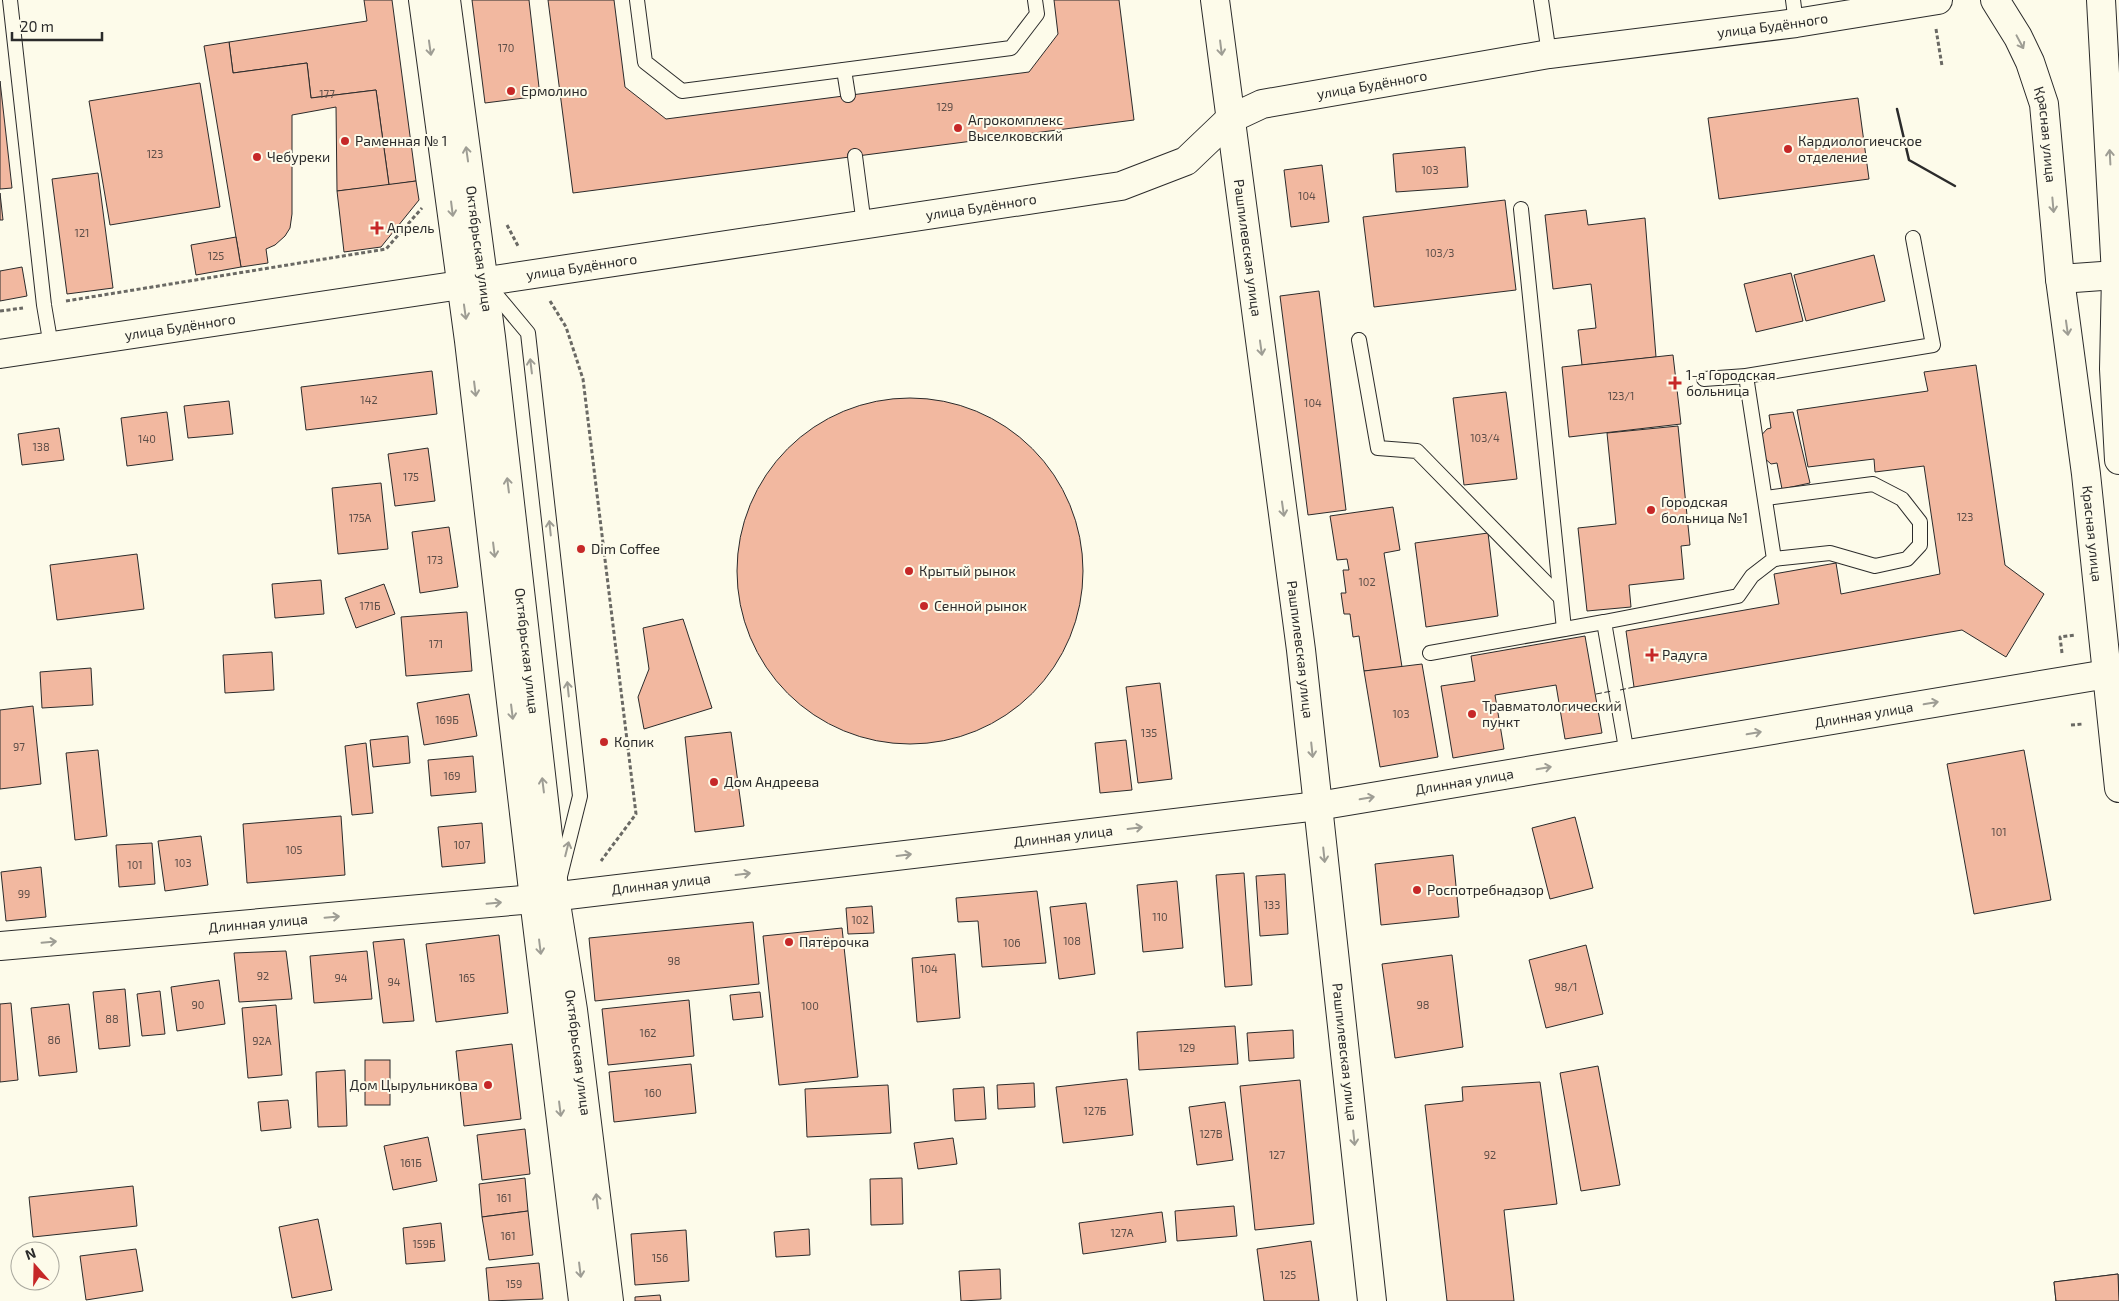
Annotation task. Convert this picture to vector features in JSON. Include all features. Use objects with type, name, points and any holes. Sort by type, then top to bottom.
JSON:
[{"type":"street","name":"Октябрьская улица","points":[[423,0],[473,282]]},
{"type":"street","name":"Октябрьская улица","points":[[446,0],[473,282],[545,898],[583,1301]]},
{"type":"street","name":"Рашпилевская улица","points":[[1215,0],[1300,640],[1372,1301]]},
{"type":"street","name":"улица Будённого","points":[[0,354],[1121,186],[1186,161],[1230,119],[1262,104],[1794,11],[1938,0]]},
{"type":"street","name":"Красная улица","points":[[1995,0],[2018,37],[2030,62],[2044,104],[2060,279],[2114,673],[2119,788]]},
{"type":"street","points":[[2101,0],[2117,275],[2114,369],[2119,460]]},
{"type":"street","points":[[2060,279],[2117,275]]},
{"type":"street","name":"Длинная улица","points":[[0,946],[545,898],[1318,806],[2114,673]]},
{"type":"street","name":"Октябрьская улица","points":[[545,898],[573,1010],[609,1301]]},
{"type":"lane","points":[[10,0],[44,305],[52,346]]},
{"type":"lane","points":[[637,0],[645,62],[682,91],[1011,48],[1037,14],[1036,0]]},
{"type":"lane","points":[[1541,0],[1549,54]]},
{"type":"lane","points":[[844,70],[848,95]]},
{"type":"lane","points":[[855,156],[864,224]]},
{"type":"lane","points":[[1520,209],[1564,629]]},
{"type":"lane","points":[[1704,379],[1746,376],[1933,345],[1913,238]]},
{"type":"lane","points":[[473,282],[528,333],[580,796],[545,898]]},
{"type":"lane","points":[[1359,340],[1378,448],[1417,451],[1560,597]]},
{"type":"lane","points":[[1746,376],[1774,559]]},
{"type":"lane","points":[[1430,653],[1738,596],[1752,576],[1774,559],[1830,553],[1875,566],[1907,558],[1920,545],[1920,522],[1902,499],[1873,484],[1766,498]]},
{"type":"lane","points":[[1604,622],[1627,754]]},
{"type":"path","points":[[1935,27],[1942,66]]},
{"type":"path","points":[[0,312],[386,249],[424,206]]},
{"type":"building","points":[[364,0],[392,0],[416,181],[389,185],[376,90],[311,98],[307,63],[233,73],[229,42],[367,21]]},
{"type":"building","points":[[472,0],[529,0],[540,96],[485,103]]},
{"type":"building","points":[[548,0],[614,0],[625,87],[666,119],[1029,72],[1058,34],[1054,0],[1119,0],[1134,120],[573,193]]},
{"type":"building","points":[[229,42],[233,73],[307,63],[311,98],[376,90],[389,185],[337,191],[336,107],[292,115],[292,214],[290,228],[285,236],[275,245],[266,249],[268,263],[241,267],[204,46]]},
{"type":"building","points":[[0,81],[12,188],[0,189]]},
{"type":"building","points":[[200,83],[220,207],[110,225],[89,101]]},
{"type":"building","name":"Кардиологиечское отделение","points":[[1858,98],[1869,179],[1719,199],[1708,118]]},
{"type":"building","points":[[1465,147],[1468,187],[1396,192],[1393,154]]},
{"type":"building","points":[[1322,165],[1329,222],[1291,227],[1284,170]]},
{"type":"building","points":[[98,173],[113,288],[67,294],[52,179]]},
{"type":"building","points":[[416,181],[419,200],[381,247],[344,252],[337,191]]},
{"type":"building","points":[[0,193],[3,220],[0,220]]},
{"type":"building","points":[[1505,200],[1516,290],[1374,307],[1363,217]]},
{"type":"building","points":[[1586,210],[1588,225],[1645,218],[1656,357],[1582,365],[1578,330],[1596,328],[1591,284],[1553,289],[1545,215]]},
{"type":"building","points":[[236,237],[241,267],[196,275],[191,245]]},
{"type":"building","points":[[1874,255],[1885,301],[1806,321],[1794,275]]},
{"type":"building","points":[[22,267],[27,296],[0,301],[0,271]]},
{"type":"building","points":[[1791,273],[1803,321],[1756,332],[1744,284]]},
{"type":"building","points":[[1319,291],[1346,510],[1308,515],[1280,296]]},
{"type":"building","points":[[1673,355],[1681,424],[1569,437],[1562,367]]},
{"type":"building","points":[[1976,365],[2005,565],[2044,594],[2006,657],[1962,630],[1634,687],[1626,631],[1779,604],[1774,574],[1836,563],[1841,594],[1940,574],[1924,466],[1875,472],[1874,459],[1808,467],[1797,410],[1928,391],[1924,372]]},
{"type":"building","points":[[432,371],[437,414],[306,430],[301,387]]},
{"type":"building","points":[[1506,392],[1517,479],[1464,485],[1453,398]]},
{"type":"building","name":"Крытый рынок","points":[[910,398],[944,401],[960,405],[992,418],[1020,437],[1044,461],[1063,489],[1076,521],[1080,537],[1083,571],[1080,605],[1076,621],[1063,653],[1044,681],[1020,705],[992,724],[960,737],[944,741],[910,744],[876,741],[860,737],[828,724],[800,705],[776,681],[757,653],[744,621],[740,605],[737,571],[740,537],[744,521],[757,489],[776,461],[800,437],[828,418],[860,405],[876,401]]},
{"type":"building","points":[[229,401],[233,434],[188,438],[184,406]]},
{"type":"building","points":[[167,412],[173,460],[127,466],[121,418]]},
{"type":"building","points":[[1793,412],[1810,483],[1782,489],[1777,463],[1771,464],[1762,456],[1758,439],[1767,429],[1771,428],[1769,415]]},
{"type":"building","name":"Городская больница №1","points":[[1678,426],[1690,545],[1681,546],[1684,579],[1629,585],[1631,607],[1587,611],[1578,528],[1616,524],[1607,433]]},
{"type":"building","points":[[59,428],[64,460],[22,465],[18,434]]},
{"type":"building","points":[[428,448],[435,501],[395,506],[388,454]]},
{"type":"building","points":[[381,483],[388,549],[338,554],[332,488]]},
{"type":"building","points":[[1393,507],[1400,550],[1384,553],[1402,667],[1364,671],[1359,636],[1353,637],[1350,614],[1344,614],[1341,593],[1346,593],[1343,570],[1349,570],[1347,559],[1337,560],[1330,516]]},
{"type":"building","points":[[449,527],[458,587],[420,593],[412,532]]},
{"type":"building","points":[[1488,533],[1498,616],[1426,627],[1415,543]]},
{"type":"building","points":[[137,554],[144,609],[57,620],[50,565]]},
{"type":"building","points":[[321,580],[324,614],[275,618],[272,584]]},
{"type":"building","points":[[384,584],[395,614],[356,628],[345,598]]},
{"type":"building","points":[[467,612],[472,671],[406,676],[401,617]]},
{"type":"building","points":[[683,619],[712,708],[644,729],[638,697],[649,669],[643,628]]},
{"type":"building","name":"Травматологический пункт","points":[[1585,636],[1602,733],[1565,739],[1556,685],[1495,695],[1504,749],[1453,758],[1441,686],[1475,681],[1471,656]]},
{"type":"building","points":[[272,652],[274,690],[225,693],[223,655]]},
{"type":"building","points":[[1422,664],[1438,757],[1380,767],[1364,671]]},
{"type":"building","points":[[91,668],[93,705],[42,708],[40,672]]},
{"type":"building","points":[[1160,683],[1172,779],[1138,783],[1126,687]]},
{"type":"building","points":[[469,694],[477,736],[424,745],[417,703]]},
{"type":"building","points":[[33,706],[41,784],[0,789],[0,710]]},
{"type":"building","name":"Дом Андреева","points":[[731,732],[744,826],[695,832],[685,737]]},
{"type":"building","points":[[408,736],[410,763],[373,767],[370,740]]},
{"type":"building","points":[[1126,740],[1132,790],[1100,793],[1095,743]]},
{"type":"building","points":[[366,743],[373,813],[352,815],[345,746]]},
{"type":"building","points":[[98,750],[107,836],[75,840],[66,753]]},
{"type":"building","points":[[2024,750],[2051,900],[1974,914],[1947,764]]},
{"type":"building","points":[[473,756],[476,792],[431,796],[428,760]]},
{"type":"building","points":[[341,816],[345,875],[247,883],[243,824]]},
{"type":"building","points":[[1575,817],[1593,888],[1550,899],[1532,828]]},
{"type":"building","points":[[482,823],[485,863],[442,867],[438,827]]},
{"type":"building","points":[[201,836],[208,885],[165,891],[158,841]]},
{"type":"building","points":[[152,843],[155,884],[119,887],[116,845]]},
{"type":"building","name":"Роспотребнадзор","points":[[1453,855],[1459,917],[1381,925],[1375,864]]},
{"type":"building","points":[[41,867],[46,917],[6,921],[1,872]]},
{"type":"building","points":[[1244,873],[1252,985],[1225,987],[1216,875]]},
{"type":"building","points":[[1285,874],[1288,934],[1260,936],[1256,876]]},
{"type":"building","points":[[1177,881],[1183,948],[1143,952],[1137,885]]},
{"type":"building","points":[[1037,891],[1046,963],[982,967],[978,921],[958,922],[956,898]]},
{"type":"building","points":[[1086,903],[1095,974],[1059,979],[1050,907]]},
{"type":"building","points":[[872,906],[874,933],[848,934],[846,908]]},
{"type":"building","points":[[753,922],[759,984],[595,1001],[589,938]]},
{"type":"building","points":[[842,928],[858,1077],[779,1085],[763,936]]},
{"type":"building","points":[[499,935],[508,1013],[436,1022],[426,944]]},
{"type":"building","points":[[404,939],[414,1021],[383,1023],[373,942]]},
{"type":"building","points":[[1586,945],[1603,1014],[1546,1028],[1529,960]]},
{"type":"building","points":[[286,951],[292,999],[239,1002],[234,953]]},
{"type":"building","points":[[367,951],[372,999],[314,1003],[310,956]]},
{"type":"building","points":[[955,954],[960,1018],[917,1022],[912,958]]},
{"type":"building","points":[[1452,955],[1463,1047],[1395,1058],[1382,964]]},
{"type":"building","points":[[219,980],[225,1024],[177,1031],[171,987]]},
{"type":"building","points":[[125,989],[130,1046],[99,1049],[93,992]]},
{"type":"building","points":[[160,991],[165,1034],[142,1036],[137,994]]},
{"type":"building","points":[[760,992],[763,1017],[733,1020],[730,995]]},
{"type":"building","points":[[689,1000],[694,1056],[608,1065],[602,1009]]},
{"type":"building","points":[[11,1003],[18,1080],[0,1082],[0,1004]]},
{"type":"building","points":[[69,1004],[77,1072],[39,1076],[31,1008]]},
{"type":"building","points":[[276,1005],[282,1075],[248,1078],[242,1008]]},
{"type":"building","points":[[1235,1026],[1238,1064],[1139,1070],[1137,1032]]},
{"type":"building","points":[[1293,1030],[1294,1058],[1249,1061],[1247,1033]]},
{"type":"building","name":"Дом Цырульникова","points":[[512,1044],[521,1119],[464,1126],[456,1051]]},
{"type":"building","points":[[365,1060],[390,1060],[390,1105],[365,1105]]},
{"type":"building","points":[[691,1064],[696,1113],[614,1122],[609,1072]]},
{"type":"building","points":[[1598,1066],[1620,1185],[1581,1191],[1560,1073]]},
{"type":"building","points":[[345,1070],[347,1126],[318,1127],[316,1072]]},
{"type":"building","points":[[1127,1079],[1133,1135],[1063,1143],[1056,1087]]},
{"type":"building","points":[[1300,1080],[1314,1224],[1255,1230],[1240,1086]]},
{"type":"building","points":[[1540,1082],[1557,1204],[1504,1210],[1514,1301],[1447,1301],[1425,1105],[1463,1101],[1462,1087]]},
{"type":"building","points":[[1034,1083],[1035,1107],[998,1109],[997,1085]]},
{"type":"building","points":[[888,1085],[891,1133],[807,1137],[805,1089]]},
{"type":"building","points":[[984,1087],[986,1119],[955,1121],[953,1089]]},
{"type":"building","points":[[288,1100],[291,1128],[261,1131],[258,1102]]},
{"type":"building","points":[[1225,1102],[1233,1160],[1197,1165],[1189,1107]]},
{"type":"building","points":[[525,1129],[530,1174],[482,1180],[477,1135]]},
{"type":"building","points":[[428,1137],[437,1181],[393,1190],[384,1146]]},
{"type":"building","points":[[953,1138],[957,1164],[918,1169],[914,1143]]},
{"type":"building","points":[[525,1178],[528,1211],[482,1217],[479,1184]]},
{"type":"building","points":[[902,1178],[903,1224],[871,1225],[870,1179]]},
{"type":"building","points":[[133,1186],[137,1226],[33,1237],[29,1197]]},
{"type":"building","points":[[1234,1206],[1237,1236],[1177,1241],[1175,1211]]},
{"type":"building","points":[[528,1211],[533,1255],[489,1260],[482,1217]]},
{"type":"building","points":[[1162,1212],[1166,1242],[1083,1254],[1079,1223]]},
{"type":"building","points":[[318,1219],[332,1290],[292,1298],[279,1227]]},
{"type":"building","points":[[441,1223],[445,1261],[406,1264],[403,1228]]},
{"type":"building","points":[[809,1229],[810,1255],[776,1257],[774,1232]]},
{"type":"building","points":[[686,1230],[689,1281],[635,1285],[631,1234]]},
{"type":"building","points":[[1311,1241],[1319,1301],[1264,1301],[1257,1249]]},
{"type":"building","points":[[136,1249],[143,1291],[86,1300],[80,1256]]},
{"type":"building","points":[[539,1263],[543,1299],[489,1301],[486,1268]]},
{"type":"building","points":[[1000,1269],[1001,1299],[961,1301],[959,1271]]},
{"type":"building","points":[[2118,1274],[2119,1301],[2056,1301],[2054,1282]]},
{"type":"building","points":[[2118,1274],[2119,1301],[2056,1301],[2054,1282]]},
{"type":"building","points":[[660,1295],[661,1301],[635,1301],[635,1297]]},
{"type":"fence","points":[[1620,690],[1634,687]]},
{"type":"fence","points":[[1596,694],[1612,691]]},
{"type":"wall","points":[[1897,109],[1909,160],[1955,186]]},
{"type":"place","name":"Ермолино","points":[[511,91]]},
{"type":"place","name":"Агрокомплекс Выселковский","points":[[958,128]]},
{"type":"place","name":"Раменная № 1","points":[[345,141]]},
{"type":"place","name":"Кардиологиечское отделение","points":[[1788,149]]},
{"type":"place","name":"Чебуреки","points":[[257,157]]},
{"type":"place","name":"Апрель","points":[[377,228]]},
{"type":"place","name":"1-я Городская больница","points":[[1675,383]]},
{"type":"place","name":"Городская больница №1","points":[[1651,510]]},
{"type":"place","name":"Dim Coffee","points":[[581,549]]},
{"type":"place","name":"Крытый рынок","points":[[909,571]]},
{"type":"place","name":"Сенной рынок","points":[[924,606]]},
{"type":"place","name":"Радуга","points":[[1652,655]]},
{"type":"place","name":"Травматологический пункт","points":[[1472,714]]},
{"type":"place","name":"Копик","points":[[604,742]]},
{"type":"place","name":"Дом Андреева","points":[[714,782]]},
{"type":"place","name":"Роспотребнадзор","points":[[1417,890]]},
{"type":"place","name":"Пятёрочка","points":[[789,942]]},
{"type":"place","name":"Дом Цырульникова","points":[[488,1085]]}]
